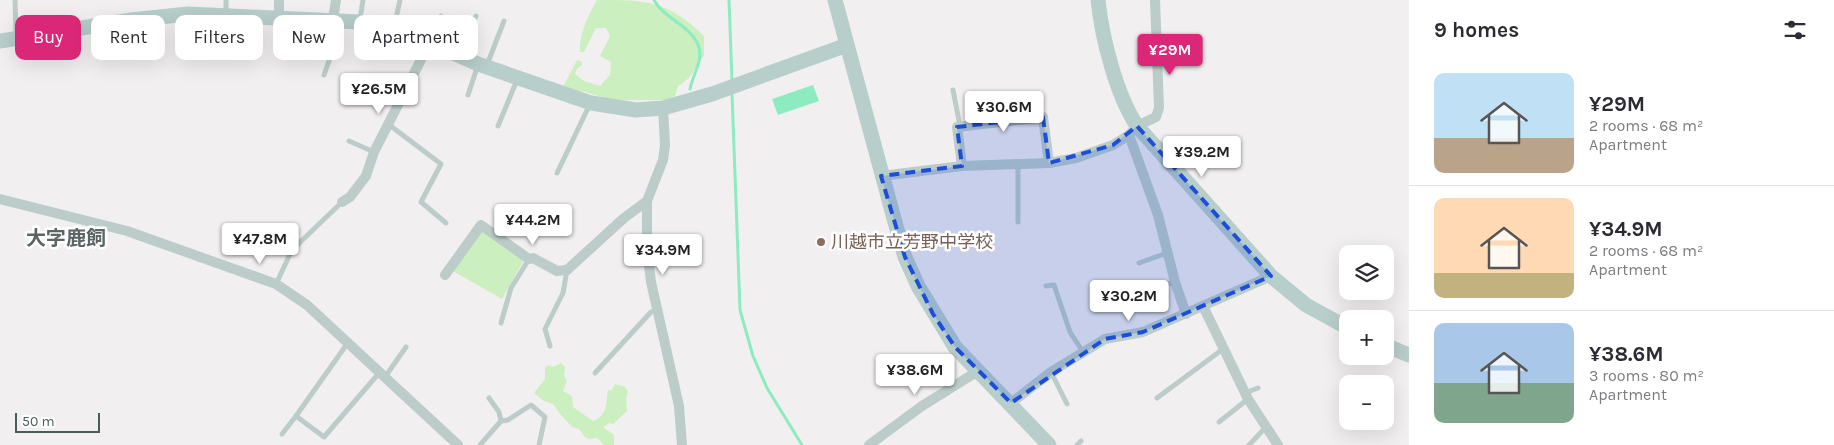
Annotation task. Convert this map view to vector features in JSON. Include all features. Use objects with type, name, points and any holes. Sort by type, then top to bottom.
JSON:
[{"type":"street","points":[[279,0],[279,15]]},
{"type":"street","points":[[336,0],[337,15]]},
{"type":"street","points":[[835,0],[881,176],[905,257],[918,286],[955,346],[1049,445]]},
{"type":"street","points":[[1098,0],[1110,56],[1158,215],[1175,282],[1186,314]]},
{"type":"street","points":[[881,176],[962,166],[1049,163],[1076,158],[1113,145],[1133,130],[1156,117],[1159,108],[1155,0]]},
{"type":"street","points":[[81,28],[226,8],[273,18]]},
{"type":"street","points":[[0,42],[15,39]]},
{"type":"street","points":[[469,60],[518,79],[591,103],[636,110],[663,108],[722,91],[847,45]]},
{"type":"street","points":[[342,202],[359,187],[366,176],[374,152],[421,60]]},
{"type":"street","points":[[663,108],[665,145],[663,160],[647,201],[647,250],[657,310],[679,406],[682,445]]},
{"type":"street","points":[[962,166],[956,127],[1043,117],[1049,163]]},
{"type":"street","points":[[1133,130],[1271,276],[1306,305],[1339,323]]},
{"type":"street","points":[[0,199],[127,231],[276,284],[307,305],[452,443]]},
{"type":"street","points":[[445,275],[480,225],[528,260],[538,261],[557,271],[567,270],[624,218],[647,201]]},
{"type":"street","points":[[1011,403],[1051,372],[1105,339],[1143,332],[1271,276]]},
{"type":"street","points":[[1204,306],[1246,396],[1278,445]]},
{"type":"street","points":[[1394,349],[1409,355]]},
{"type":"street","points":[[869,445],[922,406],[978,371]]},
{"type":"lane","points":[[15,0],[15,15]]},
{"type":"lane","points":[[360,15],[363,0]]},
{"type":"lane","points":[[397,15],[400,0]]},
{"type":"lane","points":[[468,95],[504,21]]},
{"type":"lane","points":[[324,75],[330,60]]},
{"type":"lane","points":[[498,126],[518,79]]},
{"type":"lane","points":[[953,90],[960,126]]},
{"type":"lane","points":[[557,174],[591,103]]},
{"type":"lane","points":[[388,124],[441,164],[421,202],[446,223]]},
{"type":"lane","points":[[349,141],[374,152]]},
{"type":"lane","points":[[1018,164],[1018,222]]},
{"type":"lane","points":[[276,284],[292,250],[342,202]]},
{"type":"lane","points":[[1138,263],[1168,253]]},
{"type":"lane","points":[[501,323],[511,288],[528,260]]},
{"type":"lane","points":[[550,346],[546,329],[563,292],[567,270]]},
{"type":"lane","points":[[1142,291],[1175,282]]},
{"type":"lane","points":[[1046,286],[1054,285],[1070,332],[1083,353]]},
{"type":"lane","points":[[595,373],[651,312],[657,310]]},
{"type":"lane","points":[[282,434],[347,344]]},
{"type":"lane","points":[[296,416],[324,437],[406,347]]},
{"type":"lane","points":[[1157,398],[1223,349]]},
{"type":"lane","points":[[1051,372],[1067,404]]},
{"type":"lane","points":[[1218,422],[1246,396],[1258,388]]},
{"type":"lane","points":[[489,398],[499,412],[501,421]]},
{"type":"lane","points":[[480,445],[501,421],[508,420],[532,405],[545,417],[539,445]]},
{"type":"lane","points":[[1249,445],[1266,428]]},
{"type":"highlighted area","points":[[1043,117],[1049,163],[1113,145],[1137,126],[1271,276],[1143,332],[1105,339],[1011,403],[955,347],[933,314],[905,257],[881,176],[962,166],[957,127]]},
{"type":"shaded area","points":[[597,0],[655,4],[679,15],[704,36],[704,56],[690,76],[678,86],[675,96],[666,100],[612,100],[585,92],[562,89],[577,60],[582,62],[582,65],[575,74],[584,81],[600,86],[610,75],[611,62],[600,56],[610,36],[606,28],[596,28],[584,52],[580,52],[587,19]]},
{"type":"shaded area","points":[[813,85],[819,101],[778,115],[772,99]]},
{"type":"shaded area","points":[[480,230],[524,260],[502,299],[451,270]]},
{"type":"shaded area","points":[[561,363],[565,367],[564,376],[567,381],[563,391],[572,396],[573,407],[593,421],[604,412],[608,390],[612,390],[615,384],[625,387],[628,392],[626,398],[627,411],[613,424],[609,423],[603,427],[614,435],[614,445],[604,445],[597,438],[589,439],[585,437],[579,429],[572,427],[553,404],[544,401],[534,393],[545,379],[545,368],[548,365],[553,367]]},
{"type":"waterway","points":[[654,0],[666,14],[688,31],[698,46],[700,59],[690,89]]},
{"type":"waterway","points":[[729,0],[732,81]]},
{"type":"waterway","points":[[732,93],[740,310],[753,356],[767,388],[802,445]]},
{"type":"place","name":"川越市立芳野中学校","points":[[821,242]]},
{"type":"district","name":"大字鹿飼","points":[[66,238]]}]
